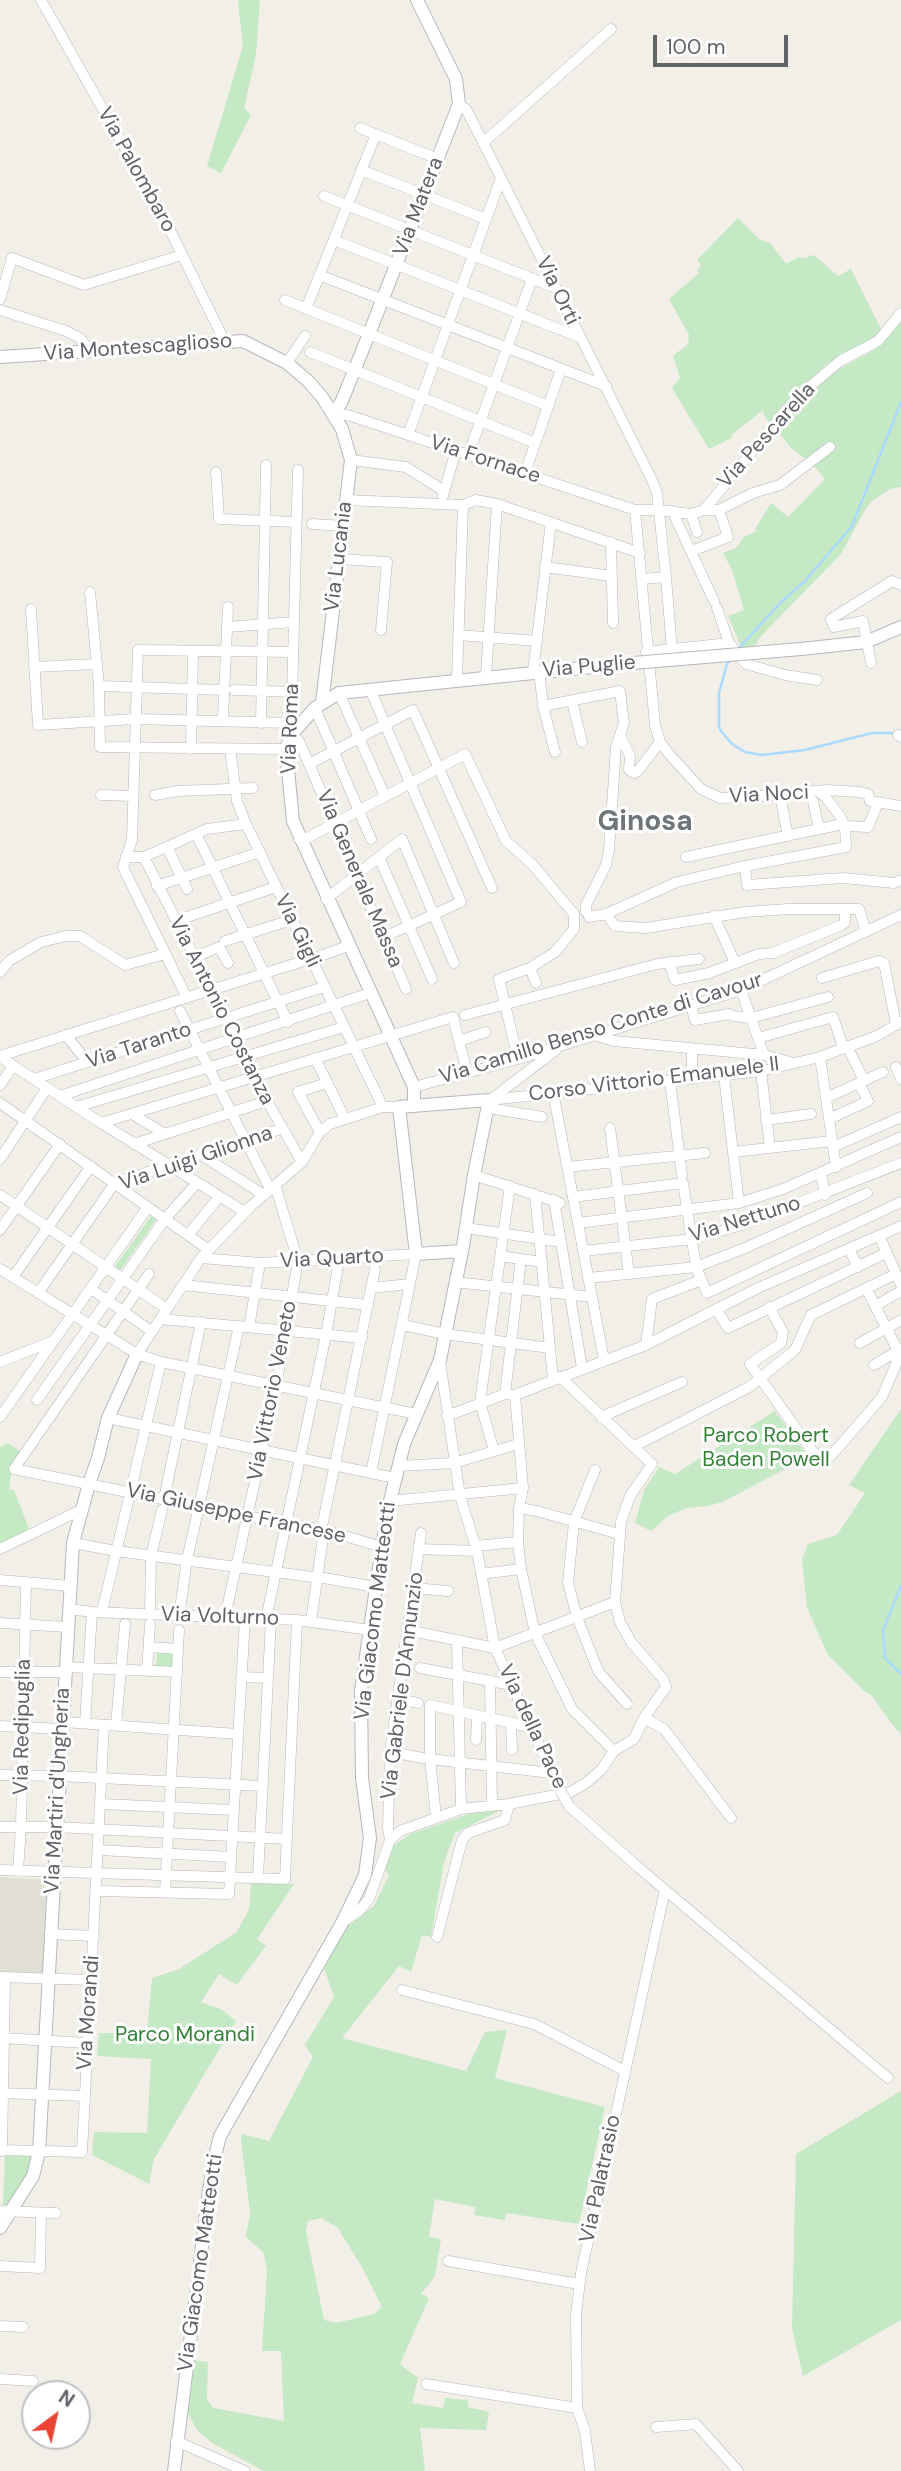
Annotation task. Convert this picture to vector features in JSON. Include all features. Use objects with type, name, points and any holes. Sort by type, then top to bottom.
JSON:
[{"type":"street","name":"Via Palombaro","points":[[41,0],[160,211],[225,342]]},
{"type":"street","points":[[417,0],[456,79],[459,103]]},
{"type":"street","points":[[483,143],[611,29]]},
{"type":"street","name":"Via Orti","points":[[459,103],[466,109],[652,480],[659,510],[671,649]]},
{"type":"street","name":"Via Matera","points":[[333,413],[341,403],[383,300],[459,103]]},
{"type":"street","points":[[360,128],[438,159]]},
{"type":"street","points":[[306,309],[376,134]]},
{"type":"street","points":[[361,170],[486,219]]},
{"type":"street","points":[[408,435],[501,178]]},
{"type":"street","points":[[324,196],[556,288]]},
{"type":"street","points":[[334,240],[579,337]]},
{"type":"street","points":[[0,299],[12,258],[84,285],[182,255]]},
{"type":"street","points":[[319,275],[606,386]]},
{"type":"street","points":[[469,453],[532,279]]},
{"type":"street","points":[[285,300],[548,406]]},
{"type":"street","points":[[0,310],[66,331],[80,338],[90,351]]},
{"type":"street","name":"Via Pescarella","points":[[705,510],[786,410],[840,362],[878,341],[900,315]]},
{"type":"street","points":[[287,363],[305,336]]},
{"type":"street","name":"Via Montescaglioso","points":[[0,357],[243,341],[287,363],[308,381],[333,413]]},
{"type":"street","points":[[310,352],[535,443]]},
{"type":"street","points":[[525,473],[561,369]]},
{"type":"street","name":"Via Fornace","points":[[333,413],[351,416],[469,453],[635,510],[691,513],[719,510]]},
{"type":"street","name":"Via Lucania","points":[[318,705],[351,460],[342,429],[333,413]]},
{"type":"street","points":[[694,550],[728,537],[719,510],[753,493],[780,485],[830,447]]},
{"type":"street","points":[[443,504],[456,450]]},
{"type":"street","points":[[351,460],[406,467],[444,491]]},
{"type":"street","points":[[261,723],[266,465]]},
{"type":"street","name":"Via Roma","points":[[298,470],[291,729],[286,748],[293,821],[326,899],[414,1087]]},
{"type":"street","points":[[216,472],[219,519],[296,522]]},
{"type":"street","points":[[346,500],[463,505],[476,500],[497,504],[640,553]]},
{"type":"street","points":[[486,676],[497,504]]},
{"type":"street","points":[[457,679],[463,505]]},
{"type":"street","name":"Via Noci","points":[[635,510],[646,652],[655,725],[660,741],[701,789],[720,798],[816,797],[826,790],[860,792],[868,794],[870,801],[901,806]]},
{"type":"street","points":[[672,511],[716,605],[731,647],[746,664],[785,675],[817,680]]},
{"type":"street","points":[[691,513],[696,532]]},
{"type":"street","points":[[551,522],[536,672],[555,752]]},
{"type":"street","points":[[312,524],[343,526]]},
{"type":"street","points":[[611,542],[613,623]]},
{"type":"street","points":[[339,559],[387,562],[381,630]]},
{"type":"street","points":[[545,567],[612,576]]},
{"type":"street","points":[[642,579],[666,578]]},
{"type":"street","points":[[871,663],[863,621],[834,627],[831,619],[892,581],[901,585]]},
{"type":"street","points":[[90,592],[99,686],[100,747],[286,748]]},
{"type":"street","points":[[223,717],[229,690],[226,652],[228,607]]},
{"type":"street","points":[[31,608],[38,724],[135,719],[192,720],[261,723],[291,729]]},
{"type":"street","points":[[227,627],[294,622]]},
{"type":"street","name":"Via Puglie","points":[[291,729],[318,705],[340,693],[486,676],[866,642],[901,627]]},
{"type":"street","points":[[458,635],[537,641]]},
{"type":"street","points":[[646,652],[731,647]]},
{"type":"street","points":[[187,998],[123,867],[132,840],[138,650],[293,652]]},
{"type":"street","points":[[191,749],[193,651]]},
{"type":"street","points":[[34,667],[96,664]]},
{"type":"street","points":[[99,686],[292,692]]},
{"type":"street","points":[[370,688],[461,902],[384,937]]},
{"type":"street","points":[[543,706],[620,691],[624,723],[616,747],[607,858],[596,888],[586,905],[587,915]]},
{"type":"street","points":[[340,693],[385,796]]},
{"type":"street","points":[[572,701],[582,742]]},
{"type":"street","points":[[318,705],[371,839]]},
{"type":"street","points":[[309,764],[413,710],[492,888]]},
{"type":"street","name":"Via Generale Massa","points":[[291,729],[299,741],[406,989]]},
{"type":"street","points":[[620,734],[630,756],[629,770],[634,773],[660,741]]},
{"type":"street","name":"Via Gigli","points":[[230,749],[237,801],[246,824],[291,920],[315,958],[324,986],[383,1107]]},
{"type":"street","points":[[299,839],[307,838],[465,754],[506,841],[532,864],[575,918]]},
{"type":"street","points":[[155,795],[178,791],[253,788]]},
{"type":"street","points":[[101,795],[133,796]]},
{"type":"street","points":[[518,1059],[499,979],[530,968],[555,952],[570,936],[580,910],[587,915],[606,914],[677,883],[745,866],[846,847],[844,825],[824,795],[816,797],[819,829]]},
{"type":"street","points":[[781,801],[788,835]]},
{"type":"street","points":[[686,857],[819,829],[844,825],[868,827],[878,803]]},
{"type":"street","points":[[126,857],[144,857],[207,829],[246,824]]},
{"type":"street","points":[[196,834],[288,1022]]},
{"type":"street","points":[[326,899],[402,839],[454,963]]},
{"type":"street","points":[[169,851],[187,889]]},
{"type":"street","points":[[158,886],[260,852]]},
{"type":"street","name":"Via Antonio Costanza","points":[[144,857],[281,1129],[302,1162]]},
{"type":"street","points":[[379,857],[432,979]]},
{"type":"street","points":[[745,866],[747,885],[843,878],[894,883],[901,880]]},
{"type":"street","points":[[184,918],[276,887]]},
{"type":"street","points":[[606,914],[615,926],[646,928],[714,916],[788,909],[859,909],[866,932]]},
{"type":"street","points":[[669,962],[675,980],[709,973],[759,954],[772,953],[842,925],[845,922],[845,909]]},
{"type":"street","points":[[714,916],[735,963]]},
{"type":"street","name":"Via Camillo Benso Conte di Cavour","points":[[414,1087],[518,1059],[741,990],[901,917]]},
{"type":"street","points":[[225,941],[291,920]]},
{"type":"street","points":[[0,972],[9,961],[41,942],[66,936],[80,936],[125,965],[165,954]]},
{"type":"street","points":[[0,1056],[348,946]]},
{"type":"street","points":[[194,958],[219,947],[228,963]]},
{"type":"street","points":[[465,1014],[669,962],[699,959]]},
{"type":"street","points":[[822,978],[879,961],[884,963],[899,1023]]},
{"type":"street","points":[[530,968],[536,983]]},
{"type":"street","name":"Via Taranto","points":[[34,1079],[324,986]]},
{"type":"street","points":[[741,990],[764,1055]]},
{"type":"street","points":[[60,1096],[370,993]]},
{"type":"street","points":[[691,1006],[695,1020],[729,1014],[751,1018],[828,998]]},
{"type":"street","name":"Via Vittorio Veneto","points":[[180,1011],[270,1190],[298,1261],[276,1386],[225,1617]]},
{"type":"street","points":[[101,1124],[453,1017],[467,1072]]},
{"type":"street","points":[[758,1038],[833,1017],[868,1101],[829,1119]]},
{"type":"street","name":"Corso Vittorio Emanuele II","points":[[399,1107],[489,1104],[553,1092],[761,1071],[820,1058],[845,1046],[877,1036],[899,1023]]},
{"type":"street","points":[[76,1107],[344,1027]]},
{"type":"street","points":[[459,1041],[486,1032]]},
{"type":"street","points":[[66,1035],[88,1062]]},
{"type":"street","points":[[594,1035],[614,1041],[764,1055],[794,1063]]},
{"type":"street","points":[[489,1104],[562,1045]]},
{"type":"street","points":[[692,1049],[692,1079]]},
{"type":"street","points":[[0,1056],[101,1124],[244,1212]]},
{"type":"street","points":[[315,1058],[345,1119]]},
{"type":"street","points":[[820,1058],[836,1167]]},
{"type":"street","points":[[0,1085],[13,1066]]},
{"type":"street","points":[[826,1098],[893,1068],[901,1079]]},
{"type":"street","points":[[761,1071],[770,1148]]},
{"type":"street","points":[[724,1076],[739,1203]]},
{"type":"street","points":[[670,1081],[696,1263],[707,1293],[901,1202]]},
{"type":"street","points":[[320,1132],[298,1093],[327,1083]]},
{"type":"street","points":[[414,1087],[414,1106]]},
{"type":"street","points":[[0,1159],[47,1088]]},
{"type":"street","points":[[553,1092],[604,1360]]},
{"type":"street","points":[[134,1144],[267,1101]]},
{"type":"street","points":[[0,1103],[188,1235],[205,1254]]},
{"type":"street","points":[[489,1104],[542,1117]]},
{"type":"street","name":"Via Giacomo Matteotti","points":[[174,2471],[212,2164],[220,2136],[342,1923],[365,1875],[370,1838],[362,1777],[362,1690],[382,1546],[396,1472],[416,1414],[440,1360],[489,1104]]},
{"type":"street","points":[[137,1354],[205,1254],[244,1212],[302,1162],[320,1132],[345,1119],[383,1107],[399,1107],[416,1254],[371,1474]]},
{"type":"street","points":[[132,1114],[165,1134]]},
{"type":"street","points":[[766,1119],[811,1114]]},
{"type":"street","points":[[733,1152],[832,1144],[901,1117]]},
{"type":"street","points":[[610,1128],[629,1274]]},
{"type":"street","name":"Via Luigi Glionna","points":[[38,1293],[115,1183],[281,1129]]},
{"type":"street","points":[[578,1223],[739,1203],[821,1174],[901,1137]]},
{"type":"street","points":[[0,1230],[60,1144]]},
{"type":"street","points":[[567,1167],[705,1153]]},
{"type":"street","points":[[200,1154],[270,1190]]},
{"type":"street","name":"Via Nettuno","points":[[583,1251],[692,1238],[742,1226],[901,1163]]},
{"type":"street","points":[[13,1277],[91,1166]]},
{"type":"street","points":[[821,1174],[825,1195]]},
{"type":"street","points":[[474,1175],[557,1202],[582,1368]]},
{"type":"street","points":[[573,1197],[619,1192],[683,1179]]},
{"type":"street","points":[[37,1400],[164,1219],[197,1183]]},
{"type":"street","points":[[494,1451],[480,1402],[510,1186]]},
{"type":"street","points":[[588,1278],[696,1263],[745,1248],[867,1193]]},
{"type":"street","points":[[342,1923],[359,1911],[369,1899],[390,1840],[400,1831],[461,1809],[509,1804],[571,1792],[601,1770],[614,1751],[634,1739],[644,1718],[666,1687],[663,1679],[631,1642],[620,1622],[615,1602],[619,1534],[630,1496],[652,1464],[556,1378],[550,1348],[535,1194]]},
{"type":"street","points":[[0,1195],[138,1290],[164,1314],[201,1322],[362,1338]]},
{"type":"street","points":[[188,1235],[219,1196]]},
{"type":"street","points":[[0,1417],[148,1207]]},
{"type":"street","points":[[447,1416],[646,1345],[758,1288],[901,1226]]},
{"type":"street","points":[[466,1228],[561,1242]]},
{"type":"street","points":[[879,1235],[901,1285]]},
{"type":"street","points":[[849,1249],[858,1267]]},
{"type":"street","name":"Via Quarto","points":[[205,1254],[260,1263],[462,1251]]},
{"type":"street","points":[[716,1309],[728,1328],[886,1253]]},
{"type":"street","points":[[500,1256],[542,1262]]},
{"type":"street","points":[[521,1259],[511,1342],[510,1395],[523,1488],[519,1508],[518,1542],[521,1569],[535,1633],[572,1709],[614,1751]]},
{"type":"street","points":[[258,1878],[269,1619],[275,1572],[326,1335],[339,1260]]},
{"type":"street","points":[[179,1615],[187,1560],[214,1440],[229,1376],[255,1293],[260,1263]]},
{"type":"street","points":[[0,1269],[137,1354],[161,1362],[416,1414]]},
{"type":"street","points":[[311,1622],[320,1578],[323,1526],[375,1269]]},
{"type":"street","points":[[106,1335],[149,1274]]},
{"type":"street","points":[[633,1447],[761,1379],[795,1350],[811,1315],[896,1274]]},
{"type":"street","points":[[646,1345],[652,1298],[701,1280]]},
{"type":"street","points":[[455,1282],[592,1297]]},
{"type":"street","points":[[371,1288],[410,1284]]},
{"type":"street","points":[[183,1285],[368,1305]]},
{"type":"street","points":[[769,1307],[783,1332],[781,1343],[750,1364],[813,1452],[821,1458],[831,1456],[881,1397],[892,1376],[899,1350],[866,1288]]},
{"type":"street","points":[[91,1289],[147,1328]]},
{"type":"street","points":[[875,1306],[901,1291]]},
{"type":"street","points":[[596,1318],[607,1314]]},
{"type":"street","points":[[860,1343],[901,1320]]},
{"type":"street","points":[[147,1671],[151,1556],[201,1322]]},
{"type":"street","points":[[403,1325],[488,1341],[550,1348]]},
{"type":"street","name":"Via Giuseppe Francese","points":[[106,1335],[14,1469],[130,1491],[163,1504],[199,1506],[286,1524],[323,1526],[382,1546]]},
{"type":"street","points":[[2,1358],[53,1341]]},
{"type":"street","points":[[874,1365],[899,1350]]},
{"type":"street","name":"Via Martiri d'Ungheria","points":[[0,2228],[5,2211],[33,2176],[38,2152],[73,1543],[108,1418],[137,1354]]},
{"type":"street","name":"Via della Pace","points":[[440,1360],[460,1496],[476,1548],[495,1648],[551,1773],[569,1806],[888,2078]]},
{"type":"street","points":[[85,1723],[97,1612],[116,1551],[161,1362]]},
{"type":"street","points":[[601,1417],[682,1382]]},
{"type":"street","points":[[108,1418],[371,1474],[454,1463],[518,1444]]},
{"type":"street","points":[[595,1470],[574,1522],[568,1583],[577,1617],[598,1671],[627,1704]]},
{"type":"street","points":[[390,1501],[523,1488]]},
{"type":"street","points":[[519,1508],[619,1534]]},
{"type":"street","points":[[0,1549],[81,1510]]},
{"type":"street","name":"Via Gabriele D'Annunzio","points":[[390,1840],[390,1752],[421,1533]]},
{"type":"street","points":[[419,1549],[476,1548],[518,1542]]},
{"type":"street","points":[[73,1543],[376,1587]]},
{"type":"street","points":[[481,1574],[521,1569]]},
{"type":"street","points":[[0,1580],[70,1586]]},
{"type":"street","name":"Via Redipuglia","points":[[18,1871],[26,1582]]},
{"type":"street","points":[[413,1588],[448,1591]]},
{"type":"street","points":[[407,1630],[495,1648],[615,1602]]},
{"type":"street","name":"Via Volturno","points":[[69,1609],[150,1619],[179,1615],[297,1620],[370,1630]]},
{"type":"street","points":[[97,1891],[229,1894],[245,1618]]},
{"type":"street","points":[[0,1870],[285,1879],[297,1620]]},
{"type":"street","points":[[0,1623],[67,1627]]},
{"type":"street","points":[[116,1725],[125,1624]]},
{"type":"street","points":[[165,1892],[179,1630]]},
{"type":"street","points":[[457,1640],[461,1809]]},
{"type":"street","points":[[149,1647],[178,1649]]},
{"type":"street","points":[[0,1672],[89,1668],[177,1672]]},
{"type":"street","points":[[420,1668],[512,1685]]},
{"type":"street","points":[[241,1677],[268,1678]]},
{"type":"street","points":[[491,1681],[492,1804]]},
{"type":"street","points":[[398,1699],[418,1703]]},
{"type":"street","points":[[436,1817],[427,1758],[430,1705],[531,1727]]},
{"type":"street","points":[[476,1740],[477,1716]]},
{"type":"street","points":[[644,1718],[664,1728],[731,1818]]},
{"type":"street","points":[[0,1726],[62,1726],[85,1723],[237,1734]]},
{"type":"street","points":[[511,1723],[512,1750]]},
{"type":"street","name":"Via Morandi","points":[[38,2152],[82,2152],[101,1830],[104,1725]]},
{"type":"street","points":[[390,1752],[551,1773]]},
{"type":"street","points":[[0,1775],[263,1786]]},
{"type":"street","points":[[102,1804],[233,1810]]},
{"type":"street","points":[[437,1937],[461,1840],[468,1833],[505,1819],[509,1804]]},
{"type":"street","points":[[0,1827],[56,1827],[287,1839]]},
{"type":"street","points":[[99,1850],[231,1857]]},
{"type":"street","name":"Via Palatrasio","points":[[590,2471],[585,2431],[577,2408],[575,2361],[579,2284],[665,1890]]},
{"type":"street","points":[[50,1934],[94,1936]]},
{"type":"street","points":[[38,2152],[1,2150],[2,1977],[91,1980]]},
{"type":"street","points":[[402,1990],[534,2024],[625,2071]]},
{"type":"street","points":[[2,2038],[88,2043]]},
{"type":"street","points":[[2,2093],[84,2096]]},
{"type":"street","points":[[5,2211],[56,2213]]},
{"type":"street","points":[[0,2266],[40,2268],[41,2213]]},
{"type":"street","points":[[448,2261],[579,2284]]},
{"type":"street","points":[[0,2326],[23,2327]]},
{"type":"street","points":[[0,2379],[21,2380]]},
{"type":"street","points":[[426,2384],[577,2408]]},
{"type":"street","points":[[656,2427],[696,2424],[738,2471]]},
{"type":"street","points":[[176,2441],[245,2471]]},
{"type":"shaded area","points":[[0,1877],[48,1880],[43,1976],[0,1974]]},
{"type":"green space","points":[[238,0],[260,0],[256,54],[244,108],[251,115],[221,173],[207,166],[243,46]]},
{"type":"green space","points":[[738,218],[759,239],[770,243],[786,264],[798,257],[814,255],[838,276],[851,269],[882,331],[869,342],[848,350],[825,365],[770,425],[762,411],[731,435],[732,438],[709,449],[672,388],[680,378],[673,356],[688,344],[689,335],[669,299],[699,273],[697,270],[701,265],[697,260]]},
{"type":"green space","points":[[901,322],[901,487],[890,489],[872,501],[841,554],[761,636],[754,647],[739,647],[728,616],[744,610],[732,570],[723,553],[736,548],[744,537],[757,531],[755,529],[771,503],[788,517],[825,479],[814,466],[790,447],[778,431],[796,406],[831,373],[874,350]]},
{"type":"green space","points":[[151,1216],[156,1220],[119,1272],[114,1268]]},
{"type":"green space","points":[[901,1409],[901,1734],[872,1696],[828,1655],[807,1608],[802,1559],[808,1544],[837,1535],[865,1493],[849,1485]]},
{"type":"green space","name":"Parco Robert Baden Powell","points":[[775,1411],[808,1457],[722,1502],[686,1508],[668,1516],[651,1531],[635,1523],[644,1490],[659,1467],[675,1474]]},
{"type":"green space","points":[[8,1443],[21,1452],[12,1467],[9,1490],[14,1490],[29,1529],[0,1544],[0,1447]]},
{"type":"green space","points":[[157,1651],[173,1652],[172,1667],[156,1666]]},
{"type":"green space","points":[[492,1806],[503,1809],[455,1833],[444,1862],[431,1937],[422,1935],[411,1972],[399,1966],[342,2038],[466,2071],[485,2032],[507,2030],[495,2078],[605,2107],[579,2224],[506,2213],[505,2220],[474,2215],[475,2207],[435,2199],[429,2237],[441,2239],[435,2276],[421,2294],[429,2298],[400,2364],[418,2378],[412,2403],[443,2408],[445,2398],[468,2400],[468,2407],[489,2412],[486,2430],[420,2428],[425,2471],[264,2471],[212,2443],[197,2430],[185,2408],[193,2360],[208,2362],[207,2399],[213,2408],[284,2421],[281,2351],[262,2351],[267,2272],[264,2253],[246,2237],[250,2212],[242,2134],[269,2141],[313,2057],[305,2045],[334,1997],[324,1968],[327,1960],[346,1927],[374,1906],[389,1875],[384,1869],[393,1846],[410,1834]],"holes":[[[321,2218],[337,2227],[362,2267],[382,2307],[374,2314],[336,2323],[324,2320],[306,2231],[308,2221]]]},
{"type":"green space","name":"Parco Morandi","points":[[251,1883],[294,1884],[257,1939],[266,1946],[237,1985],[219,1974],[201,2002],[222,2010],[236,2021],[154,2159],[149,2184],[92,2155],[94,2132],[147,2133],[151,2059],[97,2056],[99,2033],[147,2033],[152,1978],[179,1969],[237,1932],[249,1909]]},
{"type":"green space","points":[[901,2091],[901,2320],[803,2376],[792,2328],[796,2154]]},
{"type":"green space","points":[[5,2154],[34,2155],[30,2175],[12,2205],[3,2205]]},
{"type":"waterway","points":[[740,647],[781,602],[804,582],[852,526],[901,402]]},
{"type":"waterway","points":[[731,659],[727,664],[719,693],[719,727],[732,744],[745,752],[762,755],[805,750],[872,733],[894,733]]},
{"type":"waterway","points":[[901,1586],[883,1630],[885,1658],[901,1674]]},
{"type":"district","name":"Ginosa","points":[[645,823]]}]
